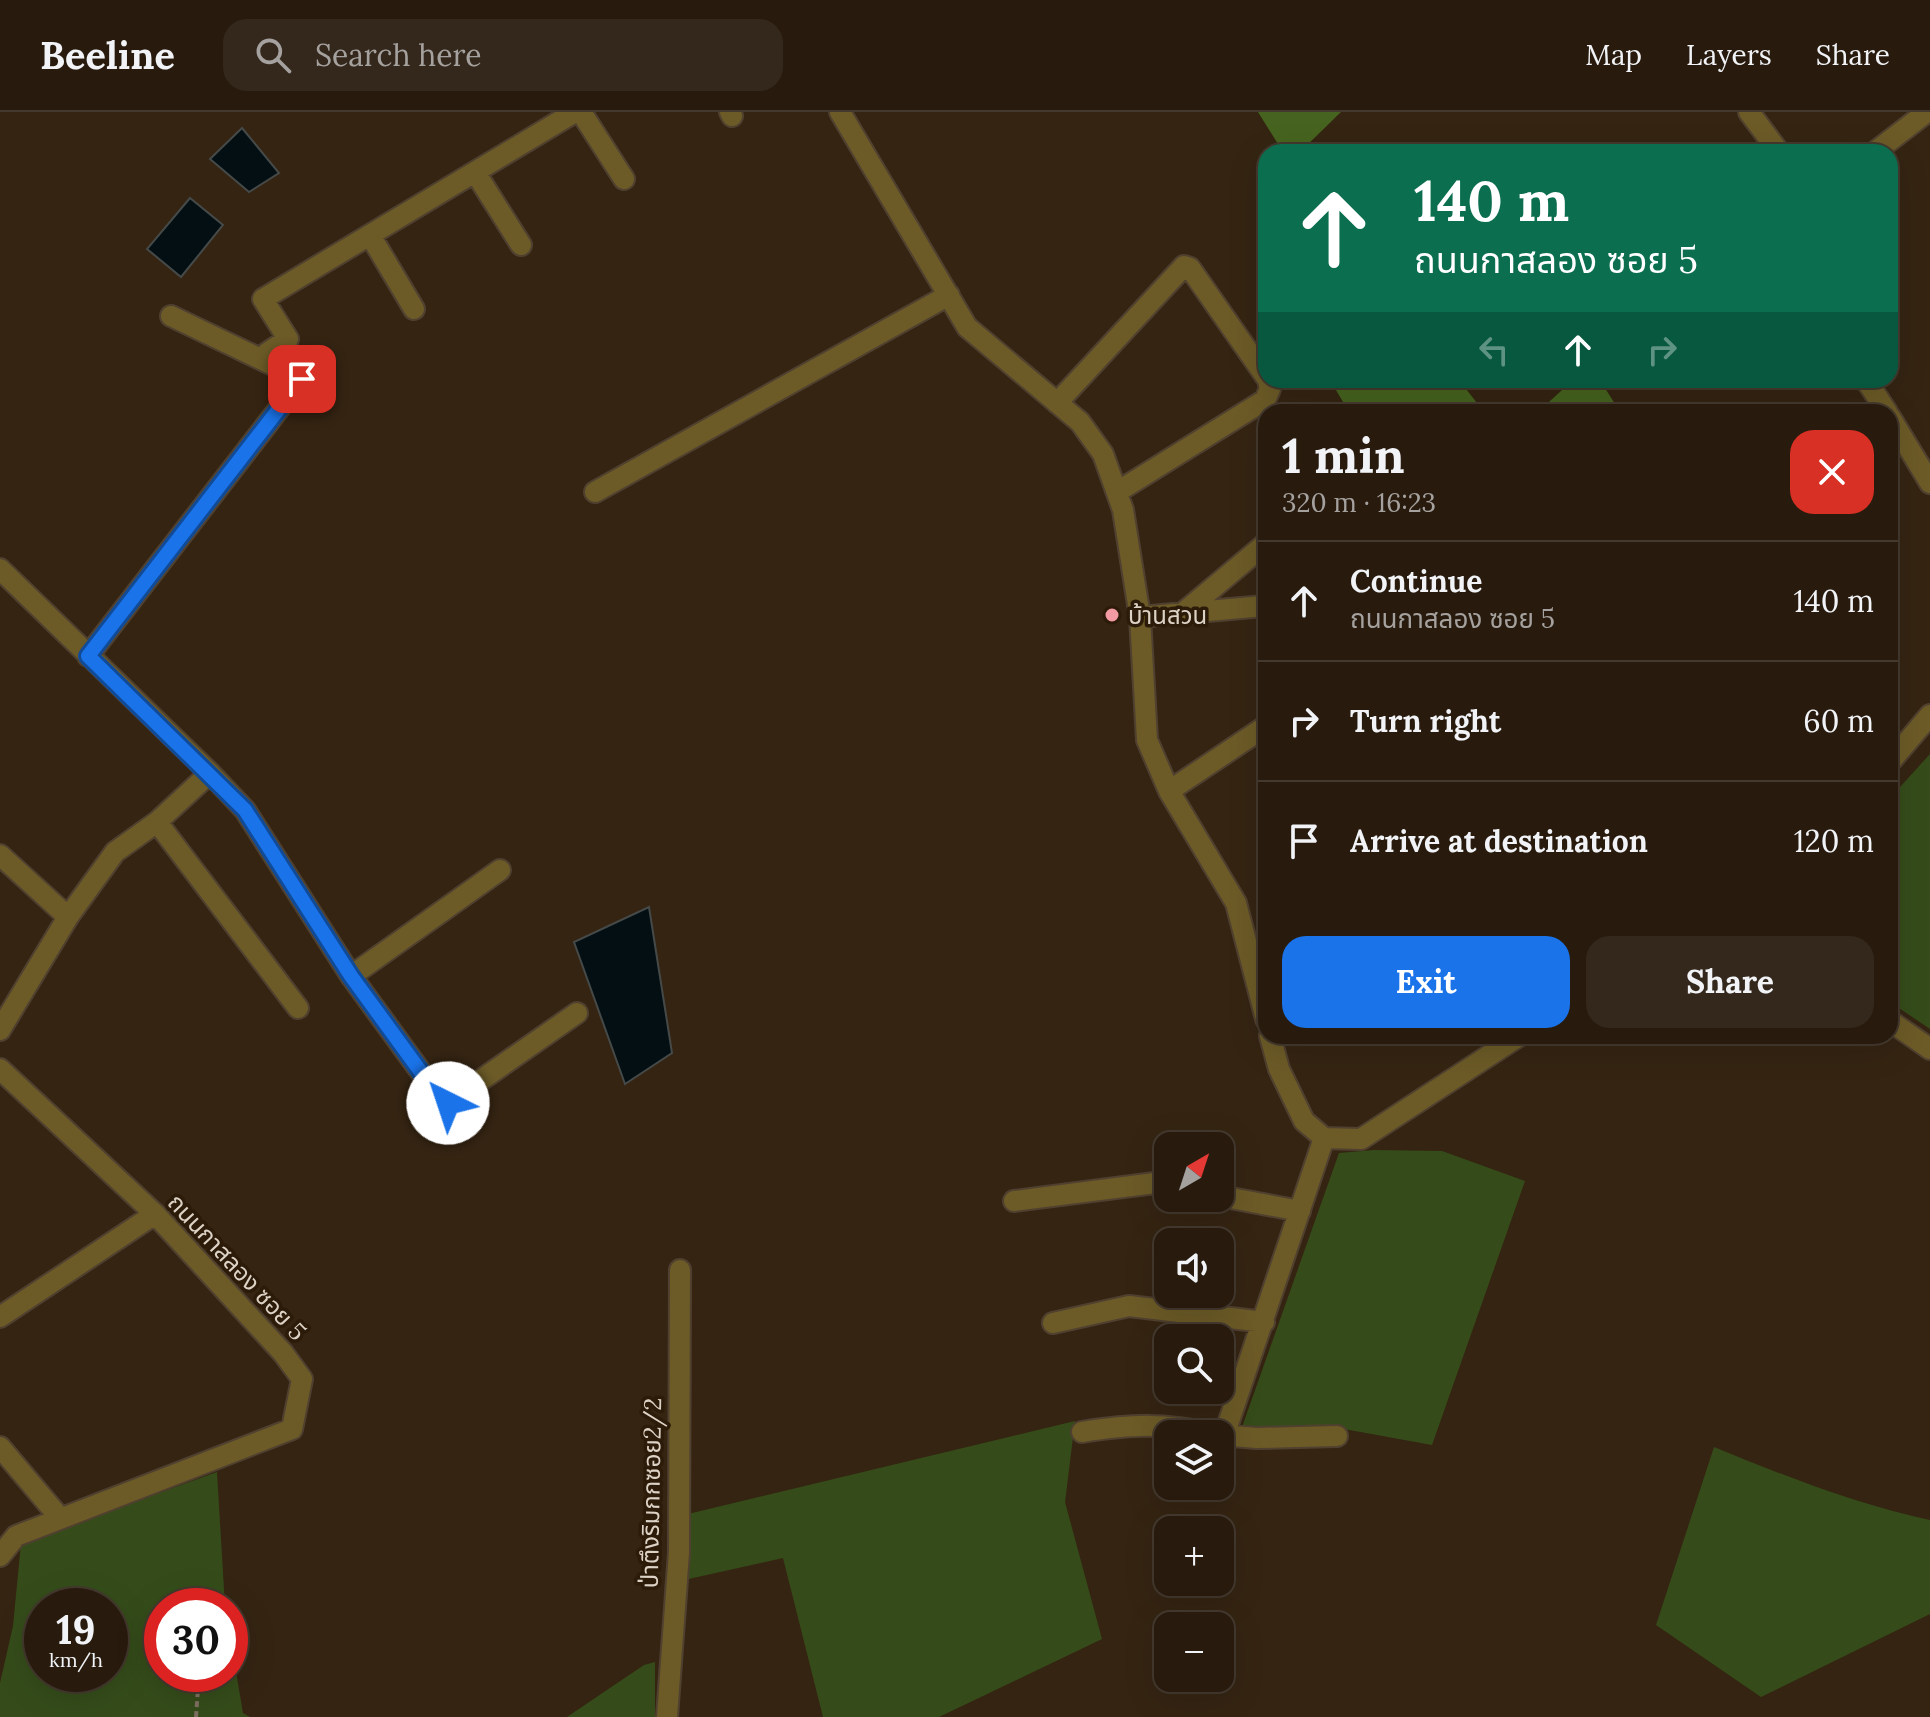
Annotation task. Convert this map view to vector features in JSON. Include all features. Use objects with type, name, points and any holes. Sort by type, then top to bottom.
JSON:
[{"type":"street","points":[[267,353],[288,339],[263,299],[575,112]]},
{"type":"street","points":[[581,112],[624,179]]},
{"type":"street","points":[[840,112],[967,327],[1080,422],[1103,454],[1123,510],[1140,617],[1147,740],[1169,791],[1236,903],[1258,988]]},
{"type":"street","points":[[1749,112],[1773,144]]},
{"type":"street","points":[[1884,144],[1917,115]]},
{"type":"street","points":[[475,172],[521,245]]},
{"type":"street","points":[[370,235],[414,309]]},
{"type":"street","points":[[1057,403],[1184,266],[1190,268],[1258,365]]},
{"type":"street","points":[[595,492],[949,295]]},
{"type":"street","points":[[88,656],[302,379],[171,316]]},
{"type":"street","points":[[1259,404],[1265,400],[1270,388]]},
{"type":"street","points":[[1117,492],[1258,404]]},
{"type":"street","points":[[1898,430],[1930,483]]},
{"type":"street","points":[[1183,613],[1258,550]]},
{"type":"street","points":[[0,569],[245,810],[351,976],[442,1101],[448,1103],[577,1013]]},
{"type":"street","points":[[1140,617],[1258,607]]},
{"type":"street","points":[[1898,753],[1930,715]]},
{"type":"street","points":[[1169,791],[1258,731]]},
{"type":"street","points":[[0,1030],[68,917],[115,852],[157,822],[210,773]]},
{"type":"street","points":[[157,822],[298,1008]]},
{"type":"street","points":[[0,855],[68,917]]},
{"type":"street","points":[[351,976],[500,870]]},
{"type":"street","points":[[1898,1027],[1930,1049]]},
{"type":"street","points":[[1272,1044],[1279,1069],[1304,1121],[1324,1138],[1361,1139],[1507,1044]]},
{"type":"street","name":"ถนนกาสลอง ซอย 5","points":[[0,1069],[155,1214],[283,1353],[302,1379],[292,1429],[16,1536],[0,1556]]},
{"type":"street","points":[[1226,1420],[1264,1322],[1324,1138]]},
{"type":"street","points":[[1014,1201],[1154,1183]]},
{"type":"street","points":[[1234,1199],[1300,1211]]},
{"type":"street","points":[[0,1317],[155,1214]]},
{"type":"street","name":"ป่าตึงริมกกซอย2/2","points":[[667,1717],[679,1552],[680,1270]]},
{"type":"street","points":[[1053,1323],[1129,1306],[1264,1322]]},
{"type":"street","points":[[1082,1432],[1130,1424],[1154,1425]]},
{"type":"street","points":[[1234,1436],[1337,1436]]},
{"type":"street","points":[[0,1447],[60,1518]]},
{"type":"path","points":[[196,1717],[198,1692]]},
{"type":"green space","points":[[1258,112],[1341,112],[1308,144],[1278,144]]},
{"type":"green space","points":[[1335,388],[1465,388],[1478,404],[1344,404]]},
{"type":"green space","points":[[1564,388],[1605,388],[1615,404],[1547,404]]},
{"type":"green space","points":[[1930,754],[1930,1029],[1898,1007],[1900,787]]},
{"type":"green space","points":[[1442,1151],[1525,1181],[1432,1445],[1344,1429],[1242,1427],[1339,1153]]},
{"type":"green space","points":[[1075,1421],[1065,1502],[1102,1639],[939,1717],[823,1717],[783,1558],[684,1580],[688,1514]]},
{"type":"green space","points":[[1714,1447],[1847,1498],[1930,1520],[1930,1614],[1761,1697],[1656,1625]]},
{"type":"green space","points":[[217,1472],[224,1588],[144,1588],[144,1692],[239,1692],[243,1713],[250,1717],[0,1717],[0,1683],[13,1626],[21,1543]]},
{"type":"green space","points":[[655,1662],[655,1717],[567,1717],[644,1665]]},
{"type":"shaded area","points":[[242,128],[279,173],[249,192],[210,159]]},
{"type":"shaded area","points":[[190,198],[223,225],[181,277],[147,249]]},
{"type":"shaded area","points":[[649,907],[672,1053],[625,1084],[574,942]]},
{"type":"place","name":"บ้านสวน","points":[[1112,615]]},
{"type":"route","points":[[302,379],[88,656],[245,810],[351,976],[442,1101],[448,1103]]}]
